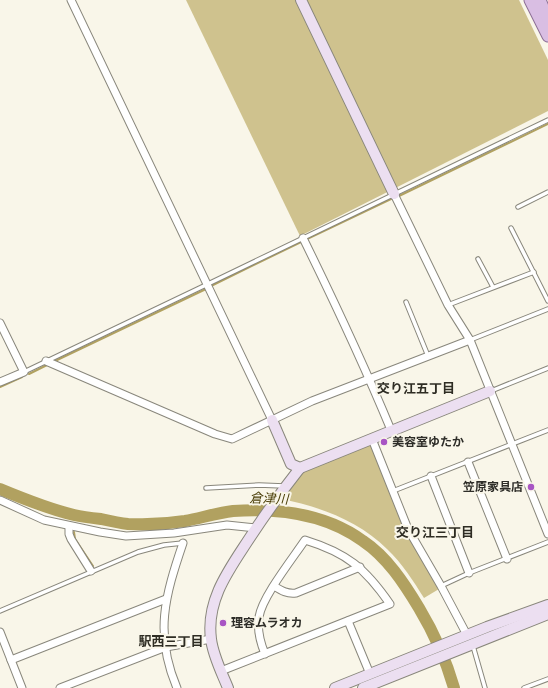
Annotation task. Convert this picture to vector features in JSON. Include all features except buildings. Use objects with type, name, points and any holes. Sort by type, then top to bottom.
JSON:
[{"type":"main road","points":[[530,0],[548,36]]},
{"type":"main road","points":[[540,0],[548,19]]},
{"type":"street","points":[[71,0],[208,284],[291,464],[300,468]]},
{"type":"street","points":[[301,0],[448,305],[470,340],[548,534]]},
{"type":"street","points":[[303,238],[370,379],[391,430]]},
{"type":"street","points":[[0,323],[24,372],[0,382]]},
{"type":"street","points":[[46,361],[215,434],[232,439],[312,401],[470,340]]},
{"type":"street","points":[[228,688],[211,639],[212,613],[220,585],[277,496],[300,468],[490,391]]},
{"type":"street","points":[[372,439],[408,529],[441,586],[467,636]]},
{"type":"street","points":[[468,462],[506,559]]},
{"type":"street","points":[[431,476],[469,573]]},
{"type":"street","points":[[0,500],[44,520],[126,536],[174,533],[227,525],[257,526]]},
{"type":"street","points":[[69,526],[69,534],[71,539],[91,571]]},
{"type":"street","points":[[221,671],[265,654],[390,604],[360,567],[331,549],[305,540],[274,586],[264,603],[258,618],[259,635],[265,654]]},
{"type":"street","points":[[177,688],[167,661],[164,614],[166,598],[183,543]]},
{"type":"street","points":[[274,586],[290,594],[296,593],[360,567]]},
{"type":"street","points":[[11,660],[166,598]]},
{"type":"street","points":[[335,688],[548,605]]},
{"type":"street","points":[[363,688],[548,614]]},
{"type":"street","points":[[348,621],[370,674]]},
{"type":"street","points":[[0,632],[22,688]]},
{"type":"street","points":[[60,688],[166,647],[211,639]]},
{"type":"lane","points":[[24,372],[548,120]]},
{"type":"lane","points":[[518,206],[548,192]]},
{"type":"lane","points":[[510,228],[548,301]]},
{"type":"lane","points":[[478,259],[493,287]]},
{"type":"lane","points":[[448,305],[534,272]]},
{"type":"lane","points":[[406,302],[428,356]]},
{"type":"lane","points":[[470,340],[548,309]]},
{"type":"lane","points":[[490,391],[548,368]]},
{"type":"lane","points":[[393,492],[548,430]]},
{"type":"lane","points":[[206,488],[259,485],[285,486]]},
{"type":"lane","points":[[441,586],[469,573],[548,542]]},
{"type":"lane","points":[[0,611],[91,571],[153,547],[183,543]]},
{"type":"lane","points":[[473,645],[485,688]]},
{"type":"lane","points":[[524,688],[548,679]]},
{"type":"lane","points":[[538,682],[541,688]]},
{"type":"shaded area","points":[[186,0],[519,0],[548,60],[548,111],[300,236]]},
{"type":"shaded area","points":[[370,442],[439,589],[424,598],[398,560],[364,530],[338,516],[309,506],[280,499],[303,469]]},
{"type":"waterway","points":[[399,196],[548,124]]},
{"type":"waterway","points":[[307,239],[391,199]]},
{"type":"waterway","points":[[212,288],[211,286],[301,242]]},
{"type":"waterway","points":[[55,361],[206,289]]},
{"type":"waterway","points":[[29,374],[47,365]]},
{"type":"waterway","points":[[0,387],[22,377]]},
{"type":"waterway","name":"倉津川","points":[[0,489],[37,504],[65,513],[118,523],[171,523],[233,511],[250,510],[284,512],[333,524],[349,532],[372,547],[401,580],[435,637],[454,688]]},
{"type":"waterway","points":[[74,532],[75,539],[93,566]]},
{"type":"place","name":"美容室ゆたか","points":[[384,442]]},
{"type":"place","name":"笠原家具店","points":[[531,487]]},
{"type":"place","name":"理容ムラオカ","points":[[223,623]]},
{"type":"district","name":"交り江五丁目","points":[[416,388]]},
{"type":"district","name":"交り江三丁目","points":[[435,532]]},
{"type":"district","name":"駅西三丁目","points":[[171,641]]}]
